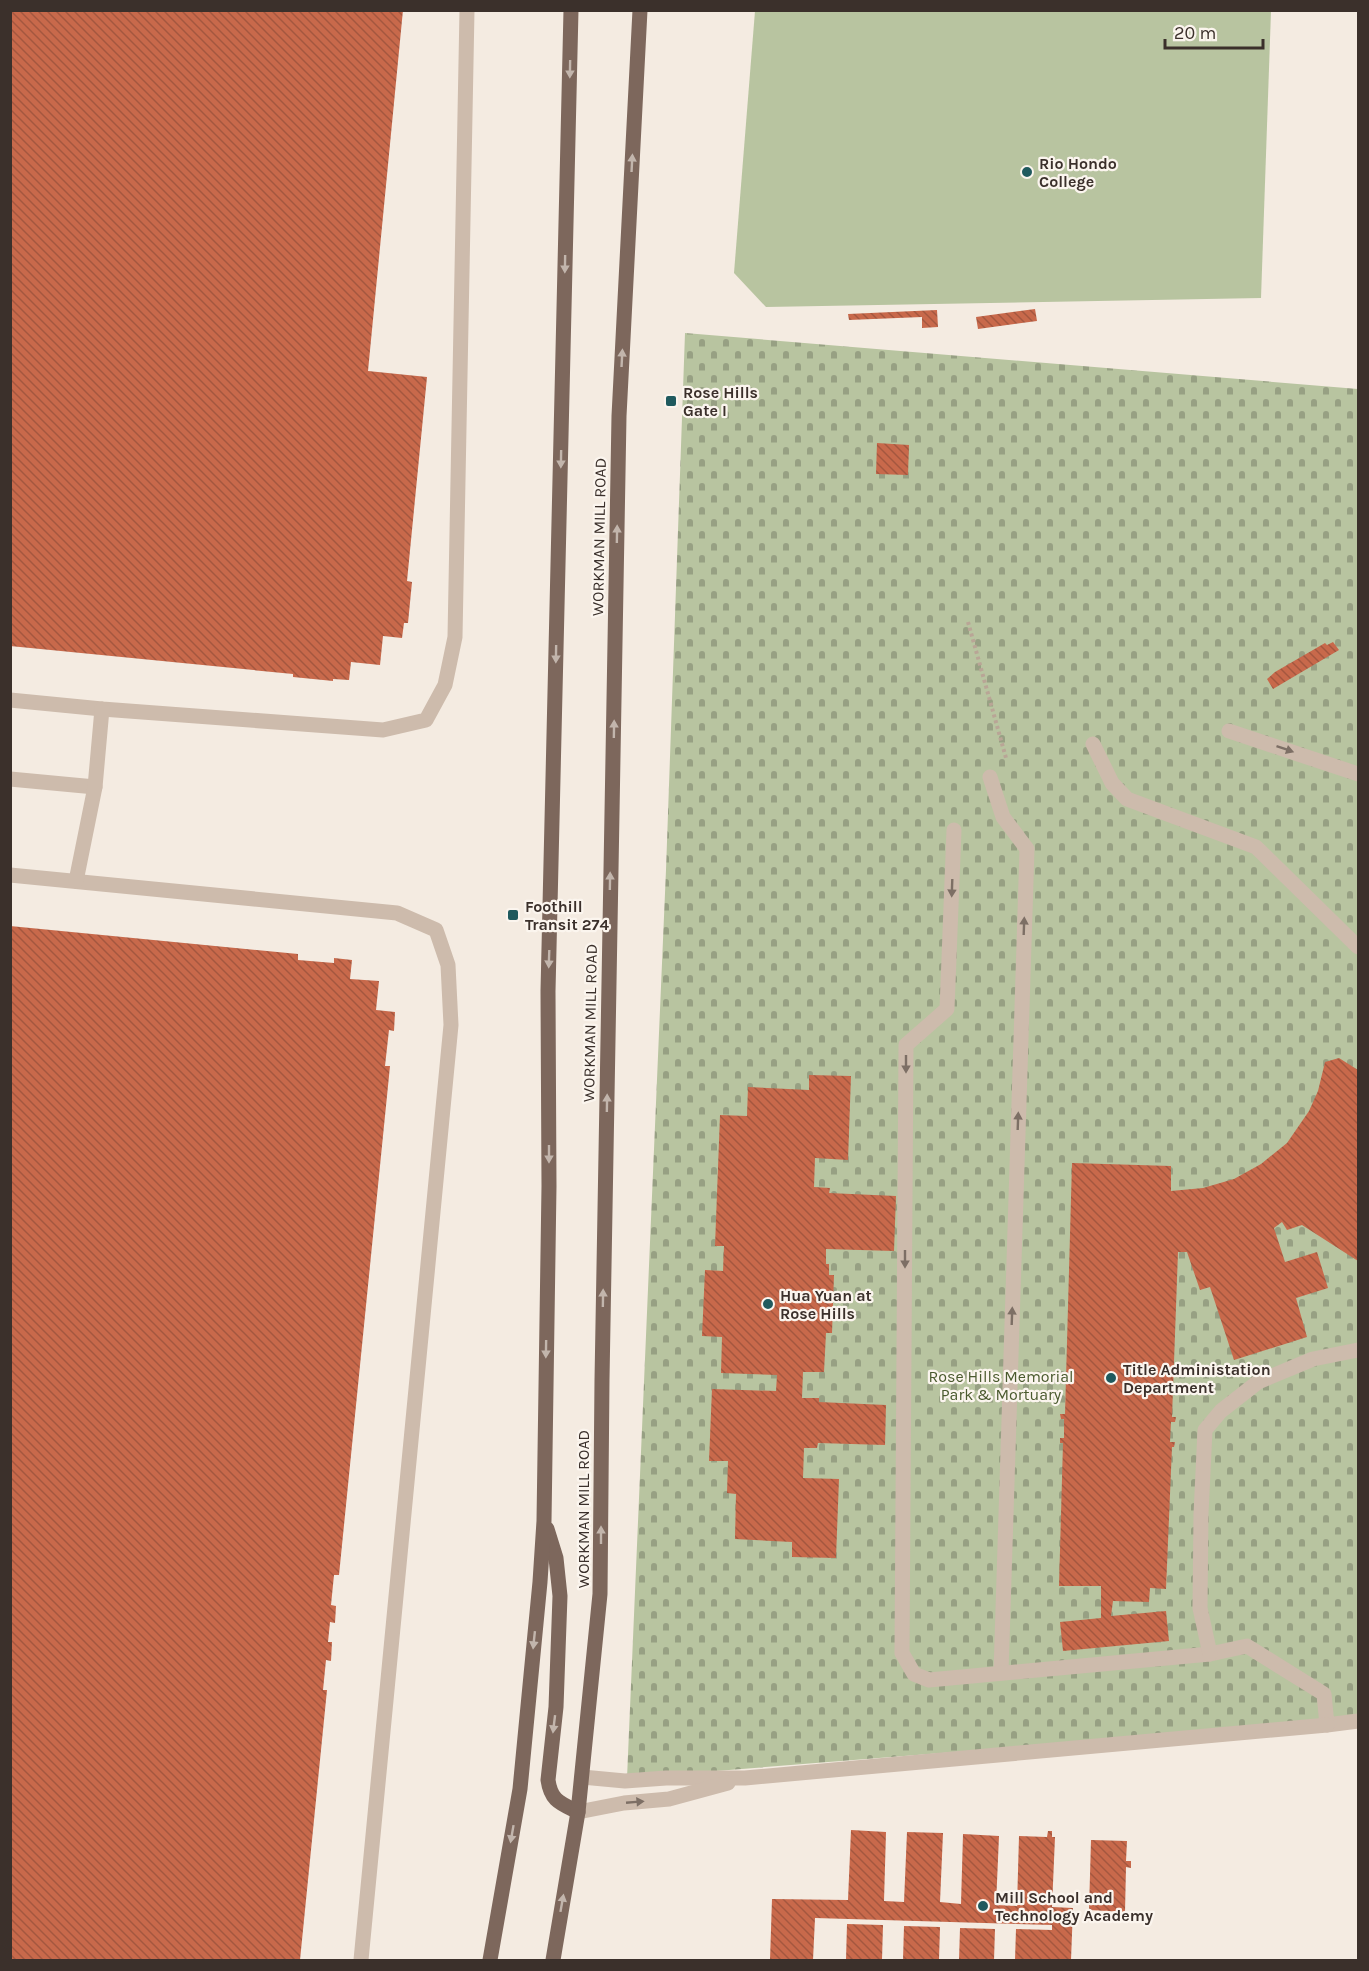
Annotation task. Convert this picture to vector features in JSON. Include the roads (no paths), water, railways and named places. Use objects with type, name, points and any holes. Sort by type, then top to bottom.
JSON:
[{"type":"main road","points":[[490,1960],[520,1789],[544,1521],[549,1186],[548,991],[571,10]]},
{"type":"main road","name":"WORKMAN MILL ROAD","points":[[553,1960],[578,1812],[600,1594],[619,416],[640,10]]},
{"type":"main road","points":[[544,1521],[556,1558],[560,1596],[556,1707],[548,1780],[549,1791],[556,1801],[578,1812]]},
{"type":"lane","points":[[10,700],[383,730],[426,720],[446,685],[455,638],[467,10]]},
{"type":"lane","points":[[76,881],[95,787],[102,709]]},
{"type":"lane","points":[[1229,731],[1359,774]]},
{"type":"lane","points":[[1093,744],[1112,783],[1127,799],[1256,847],[1359,947]]},
{"type":"lane","points":[[990,777],[1004,817],[1027,849],[1001,1673]]},
{"type":"lane","points":[[10,779],[95,787]]},
{"type":"lane","points":[[954,830],[947,1009],[906,1045],[902,1653],[914,1674],[929,1680],[1210,1654],[1247,1646],[1324,1694],[1327,1725]]},
{"type":"lane","points":[[10,875],[397,913],[436,930],[448,964],[451,1024],[361,1960]]},
{"type":"lane","points":[[1210,1654],[1200,1608],[1205,1430],[1221,1411],[1258,1382],[1313,1359],[1359,1350]]},
{"type":"lane","points":[[582,1777],[626,1781],[666,1778],[745,1778],[1359,1721]]},
{"type":"lane","points":[[578,1812],[624,1803],[669,1799],[745,1778]]},
{"type":"place","name":"Rio Hondo College","points":[[1027,172]]},
{"type":"place","name":"Rose Hills Gate I","points":[[671,401]]},
{"type":"place","name":"Foothill Transit 274","points":[[513,915]]},
{"type":"place","name":"Hua Yuan at Rose Hills","points":[[768,1304]]},
{"type":"place","name":"Title Administation Department","points":[[1111,1378]]},
{"type":"place","name":"Mill School and Technology Academy","points":[[983,1906]]},
{"type":"park label","name":"Rose Hills Memorial Park & Mortuary","points":[[1001,1385]]}]
